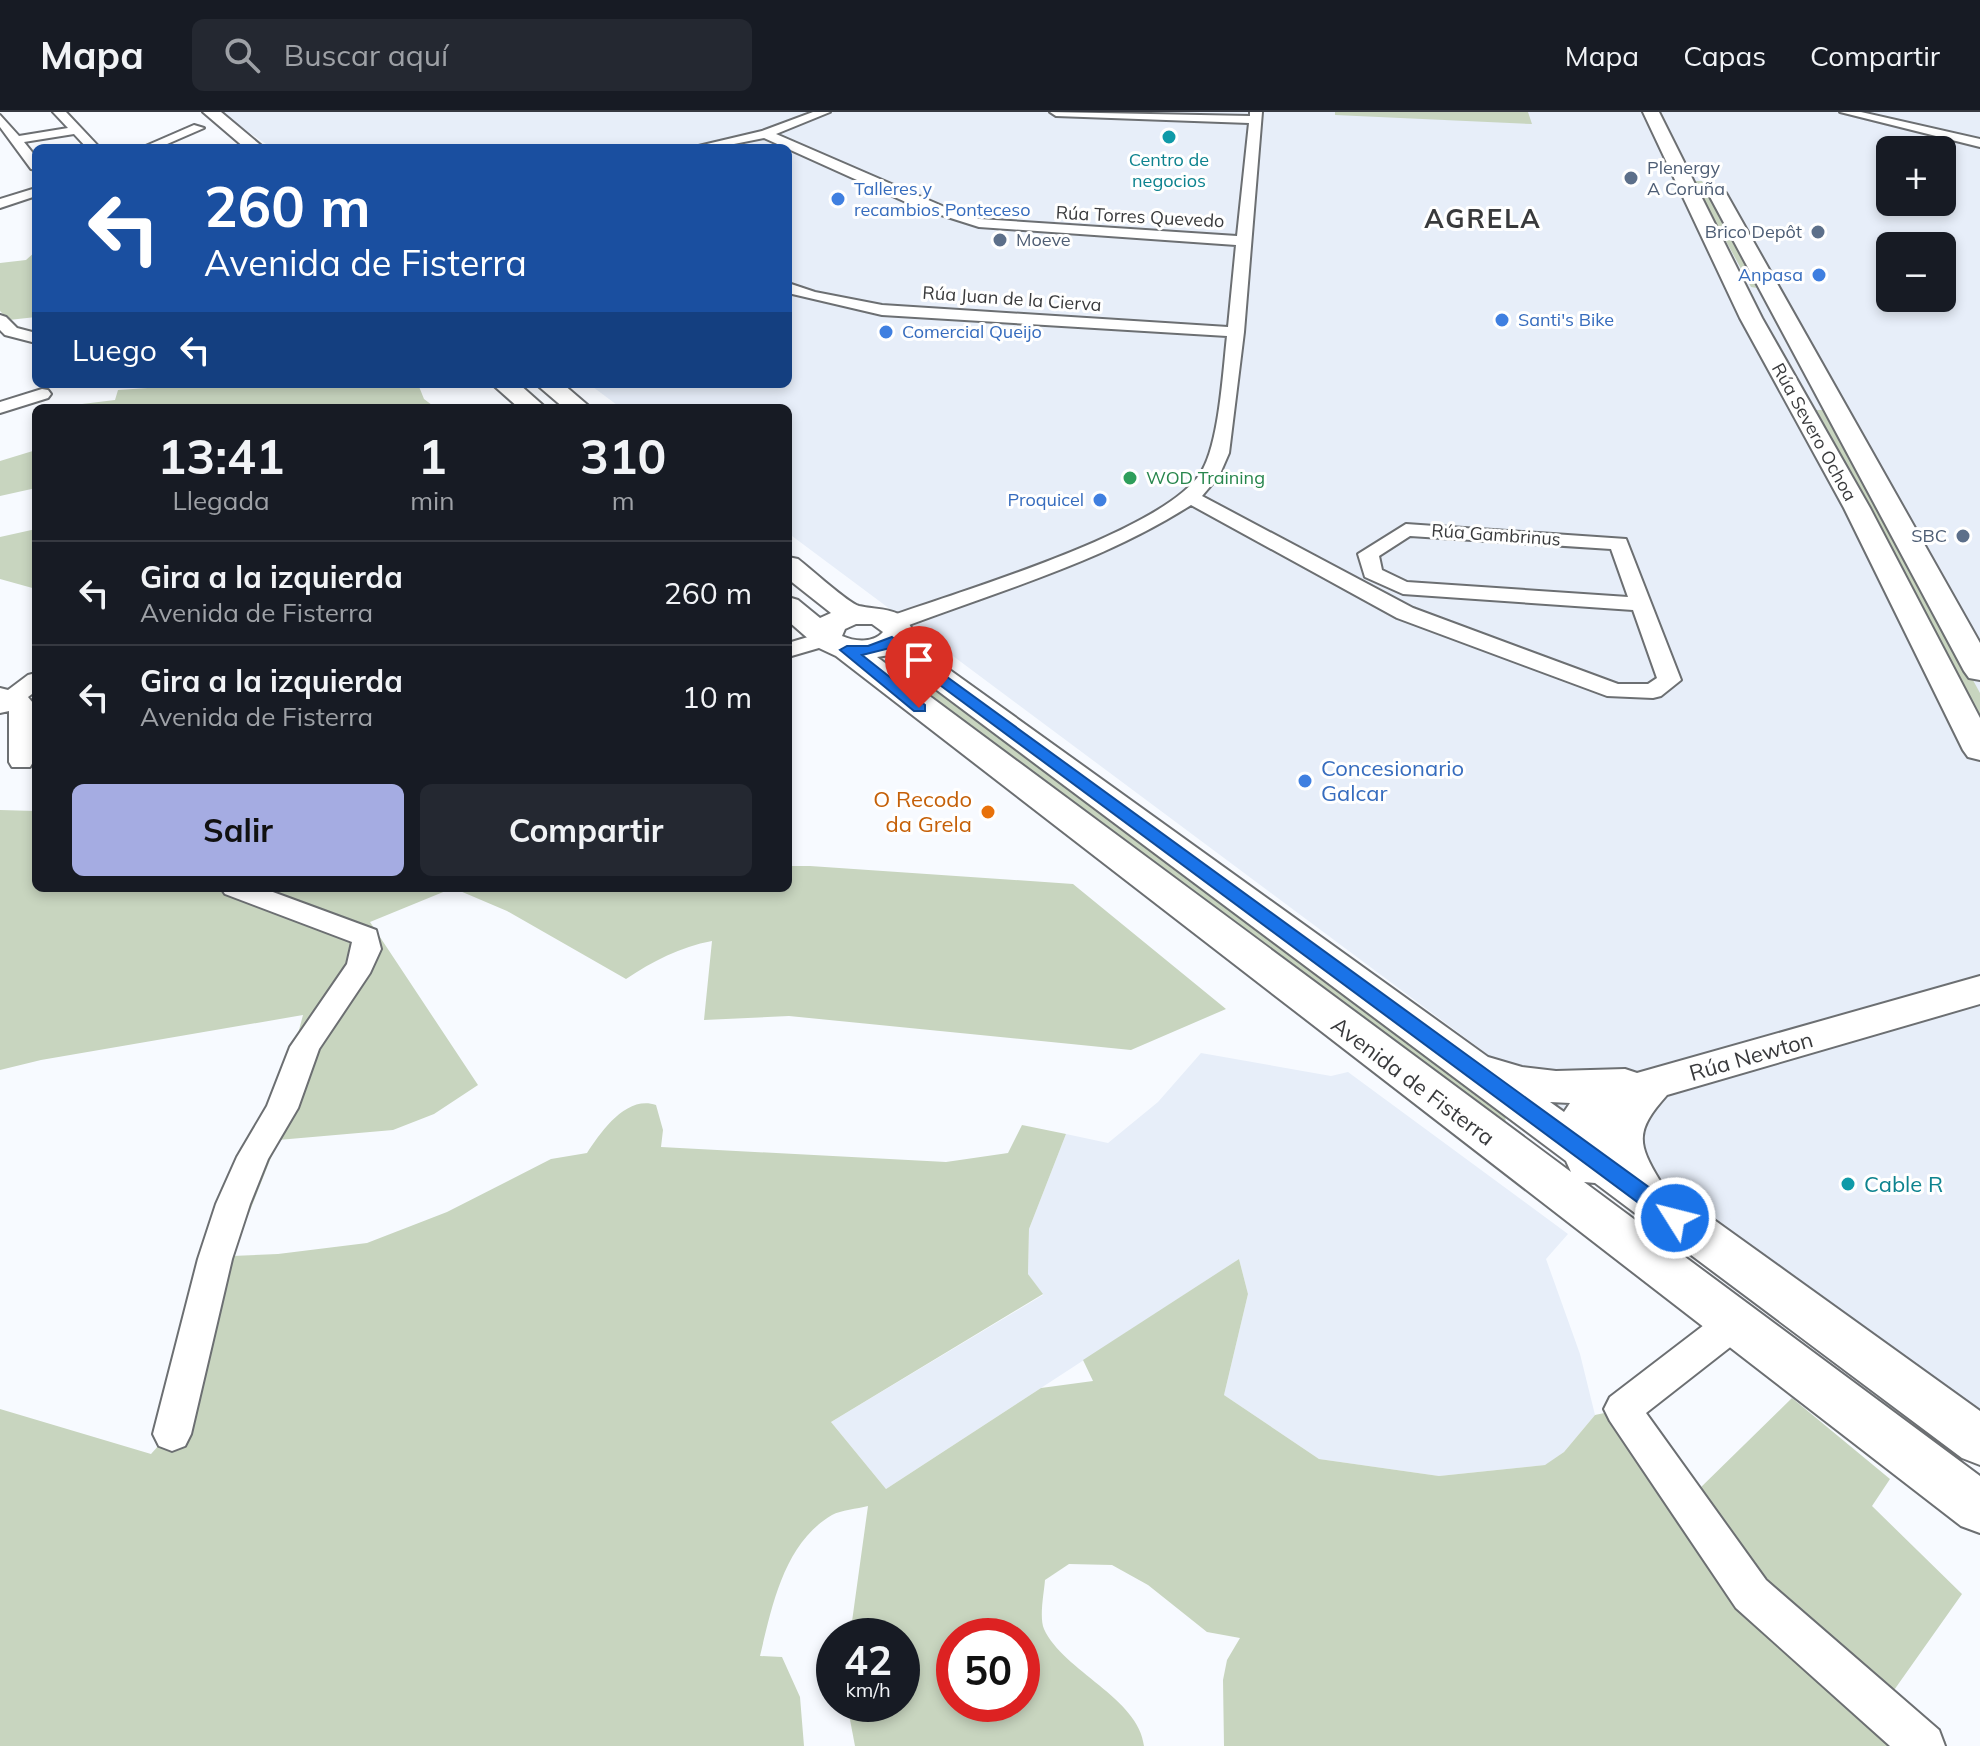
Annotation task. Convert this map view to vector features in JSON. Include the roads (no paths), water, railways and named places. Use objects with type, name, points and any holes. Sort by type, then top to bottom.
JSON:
[{"type":"main road","points":[[179,112],[204,133]]},
{"type":"main road","points":[[211,112],[250,144]]},
{"type":"main road","name":"Rúa Severo Ochoa","points":[[1651,112],[1751,318],[1857,508],[1980,750]]},
{"type":"main road","name":"Rúa Severo Ochoa","points":[[1707,175],[1980,671]]},
{"type":"main road","points":[[1708,228],[1731,258],[1797,382],[1812,390],[1827,392]]},
{"type":"main road","points":[[509,388],[529,404]]},
{"type":"main road","points":[[553,388],[574,404]]},
{"type":"main road","name":"Avenida de Fisterra","points":[[792,571],[838,635]]},
{"type":"main road","name":"Avenida de Fisterra","points":[[792,608],[838,635],[1734,1323],[1980,1508]]},
{"type":"main road","points":[[838,635],[870,651],[892,632]]},
{"type":"main road","name":"Avenida de Fisterra","points":[[892,632],[1584,1151],[1980,1441]]},
{"type":"main road","name":"Rúa Newton","points":[[1652,1084],[1980,990]]},
{"type":"main road","name":"Avenida de Fisterra","points":[[1461,1059],[1516,1083],[1582,1088],[1652,1084]]},
{"type":"main road","points":[[1652,1084],[1601,1102],[1583,1112],[1578,1128],[1592,1172],[1630,1213],[1887,1409],[1980,1495]]},
{"type":"main road","points":[[1649,1199],[1625,1165],[1619,1134],[1628,1109],[1652,1084]]},
{"type":"street","points":[[59,112],[90,144]]},
{"type":"street","points":[[716,144],[765,134],[824,112]]},
{"type":"street","points":[[892,632],[1141,528],[1190,497],[1209,476],[1220,453],[1236,332],[1255,116],[1174,117],[1056,112]]},
{"type":"street","points":[[1846,112],[1980,143]]},
{"type":"street","points":[[0,119],[32,161]]},
{"type":"street","points":[[16,140],[77,130]]},
{"type":"street","points":[[162,144],[204,133]]},
{"type":"street","name":"Rúa Torres Quevedo","points":[[765,134],[787,144]]},
{"type":"street","name":"Rúa Torres Quevedo","points":[[792,146],[906,199],[946,215],[979,223],[1243,241]]},
{"type":"street","points":[[0,204],[32,193]]},
{"type":"street","name":"Rúa Juan de la Cierva","points":[[792,289],[882,310],[1236,332]]},
{"type":"street","points":[[4,329],[32,337]]},
{"type":"street","points":[[0,408],[43,395]]},
{"type":"street","name":"Rúa Gambrinus","points":[[1190,497],[1405,613],[1615,691],[1653,691],[1669,680],[1619,543],[1406,530],[1368,554],[1372,573],[1403,588],[1641,604]]},
{"type":"street","points":[[792,649],[838,635]]},
{"type":"street","points":[[5,700],[32,683]]},
{"type":"street","points":[[5,700],[21,703],[21,762]]},
{"type":"street","points":[[172,1434],[215,1259],[233,1204],[253,1157],[282,1108],[305,1047],[360,966],[367,949],[366,937],[246,892]]},
{"type":"street","points":[[1734,1323],[1623,1409],[1751,1594],[1923,1746]]},
{"type":"place","name":"Centro de negocios","points":[[1169,137]]},
{"type":"place","name":"Plenergy A Coruña","points":[[1631,178]]},
{"type":"place","name":"Talleres y recambios Ponteceso","points":[[838,199]]},
{"type":"place","name":"Brico Depôt","points":[[1818,232]]},
{"type":"place","name":"Moeve","points":[[1000,240]]},
{"type":"place","name":"Anpasa","points":[[1819,275]]},
{"type":"place","name":"Santi's Bike","points":[[1502,320]]},
{"type":"place","name":"Comercial Queijo","points":[[886,332]]},
{"type":"place","name":"WOD Training","points":[[1130,478]]},
{"type":"place","name":"Proquicel","points":[[1100,500]]},
{"type":"place","name":"SBC","points":[[1963,536]]},
{"type":"place","name":"Concesionario Galcar","points":[[1305,781]]},
{"type":"place","name":"O Recodo da Grela","points":[[988,812]]},
{"type":"place","name":"Cable R","points":[[1848,1184]]},
{"type":"district","name":"AGRELA","points":[[1483,219]]}]
